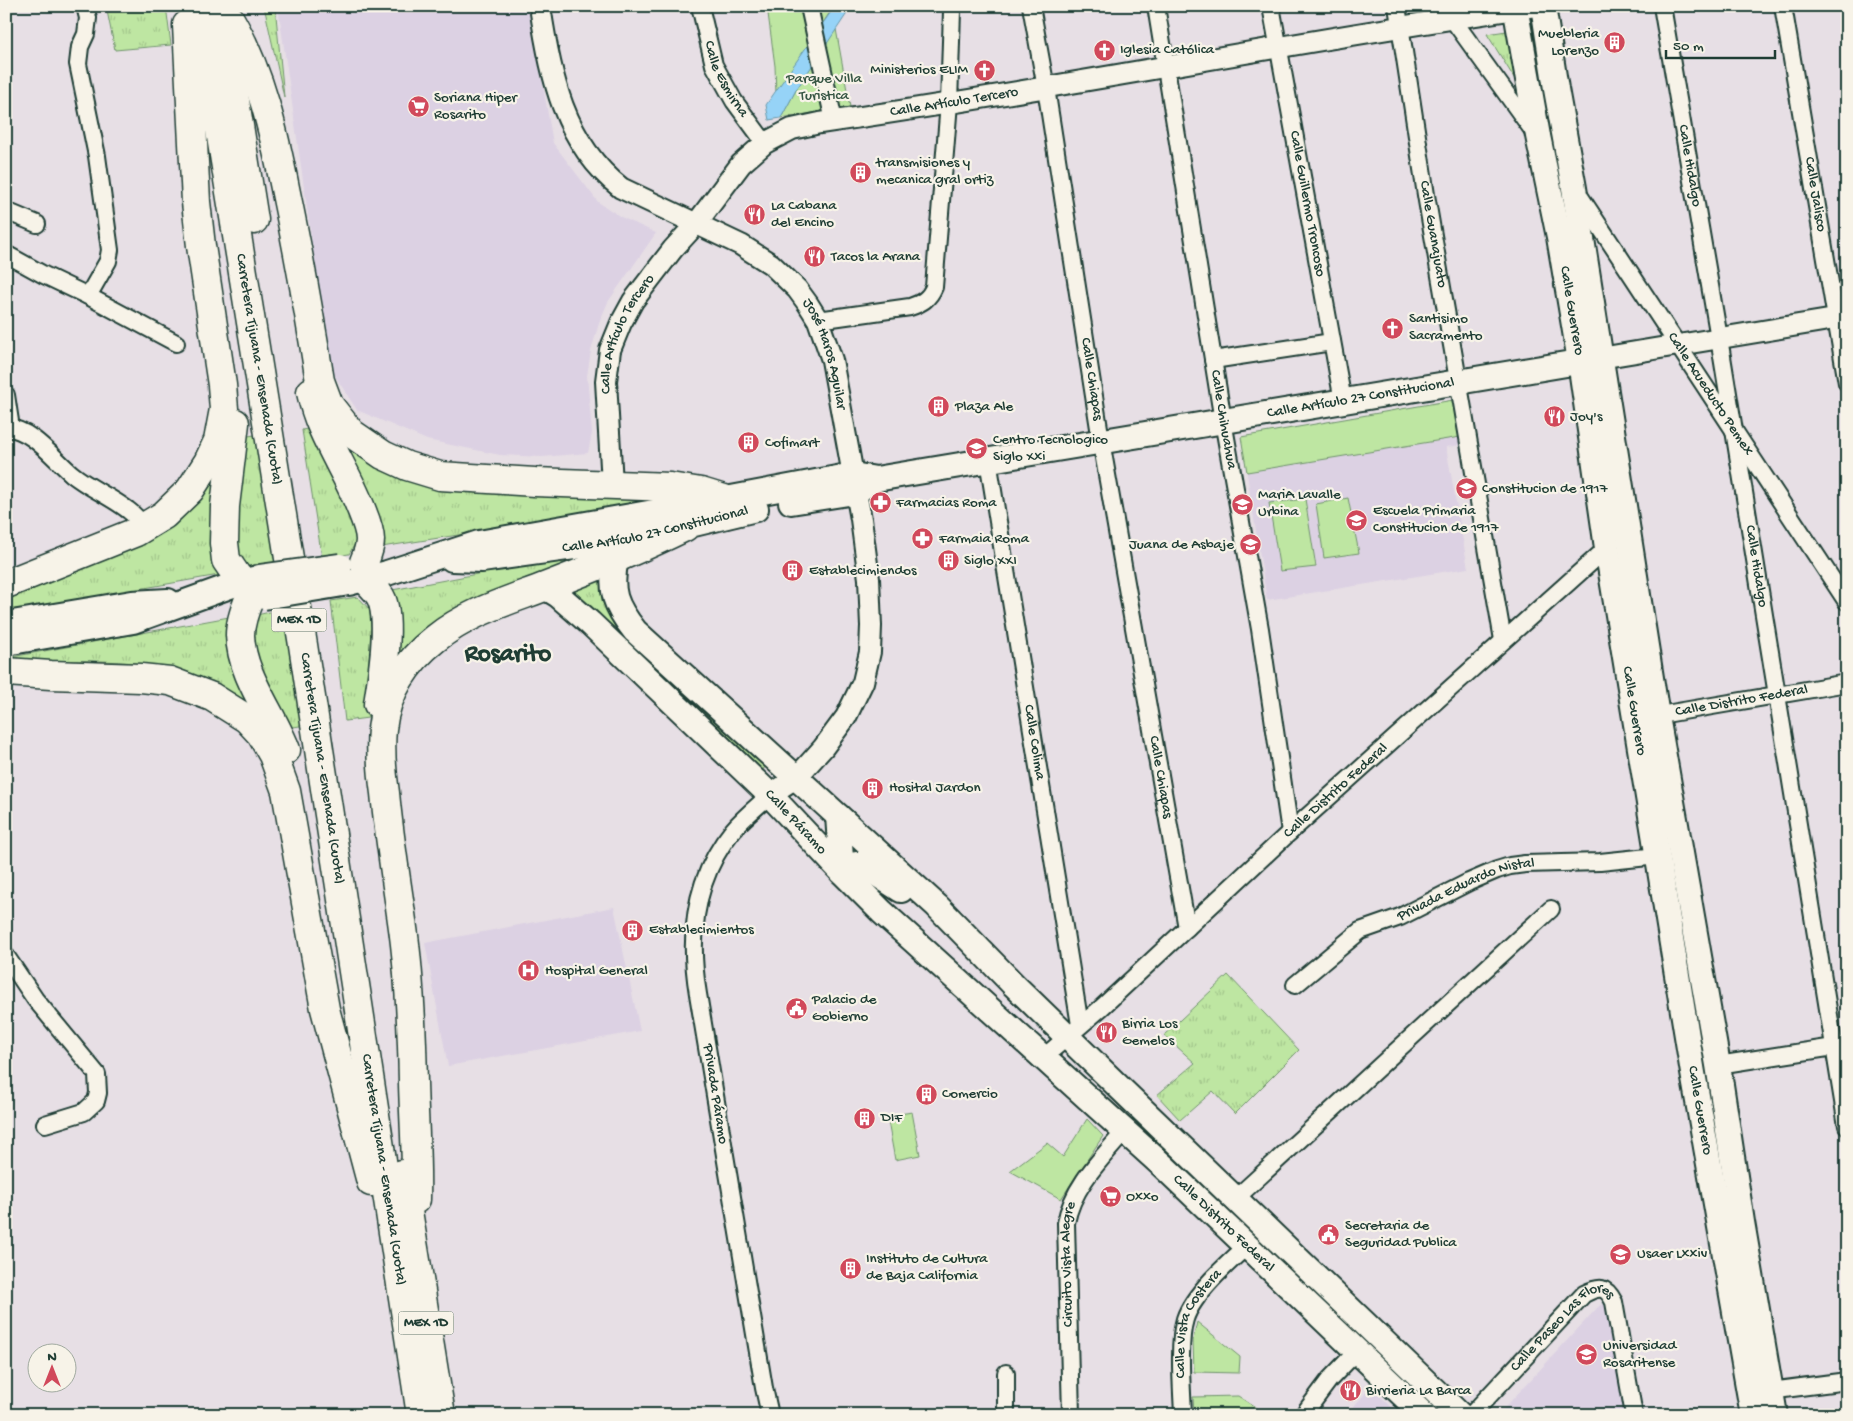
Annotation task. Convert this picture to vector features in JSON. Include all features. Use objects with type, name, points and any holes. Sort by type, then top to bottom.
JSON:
[{"type":"highway","points":[[6,584],[136,532],[164,515],[190,490],[208,462],[218,441],[224,409],[201,246],[195,183],[187,6]]},
{"type":"highway","name":"Carretera Tijuana - Ensenada (Cuota)","points":[[200,6],[303,645],[379,1138],[402,1232],[441,1415]]},
{"type":"highway","points":[[221,6],[237,32],[261,87],[292,218],[320,381],[329,405],[351,433],[383,455],[407,466],[440,476],[670,487],[701,492],[724,499]]},
{"type":"highway","name":"Carretera Tijuana - Ensenada (Cuota)","points":[[221,6],[402,1232],[420,1415]]},
{"type":"highway","points":[[261,87],[264,136],[313,402],[324,430],[347,474],[366,520],[370,538],[368,551],[353,573],[375,590],[382,600],[385,619],[382,677],[375,730],[374,766],[401,983],[412,1025]]},
{"type":"highway","points":[[193,138],[206,194],[236,410],[225,506],[224,543],[226,560],[254,588],[244,615],[240,633],[242,651],[247,670],[286,748],[295,773],[342,1072]]},
{"type":"highway","points":[[6,672],[170,681],[212,698],[247,720],[261,734],[273,755],[286,791],[325,1009],[370,1180],[383,1216],[402,1232],[416,1199],[416,1164],[412,1025],[403,922],[388,829],[382,760],[382,727],[389,701],[397,682],[408,664],[420,651],[452,626],[486,608],[616,559],[685,527]]},
{"type":"main road","name":"Calle Guerrero","points":[[1543,6],[1574,188],[1608,548],[1646,718],[1718,1065],[1742,1222],[1758,1399]]},
{"type":"main road","name":"Calle Guerrero","points":[[1522,7],[1538,136],[1559,237],[1624,502],[1658,856],[1697,1095],[1758,1399],[1775,1415]]},
{"type":"main road","name":"Calle Artículo 27 Constitucional","points":[[6,624],[132,603],[192,600],[430,559],[480,543],[724,499],[854,483],[1590,360]]},
{"type":"main road","name":"Calle Artículo 27 Constitucional","points":[[430,559],[491,558],[632,539],[777,504],[854,483]]},
{"type":"main road","points":[[616,559],[613,574],[613,591],[616,604],[635,631],[936,906],[1014,985],[1074,1031]]},
{"type":"main road","name":"Calle Páramo","points":[[545,587],[558,595],[590,623],[770,795],[842,872],[924,950],[1044,1058]]},
{"type":"main road","name":"Calle Artículo 27 Constitucional","points":[[6,643],[133,621],[192,600]]},
{"type":"main road","points":[[838,816],[842,872],[856,864],[862,864],[905,892],[936,906]]},
{"type":"main road","name":"Calle Distrito Federal","points":[[1074,1031],[1235,1199],[1460,1415]]},
{"type":"main road","name":"Calle Distrito Federal","points":[[1044,1058],[1125,1131],[1424,1415]]},
{"type":"street","points":[[85,6],[88,18],[86,34],[80,47],[78,64],[97,156],[110,250],[108,261],[88,296]]},
{"type":"street","name":"José Haros Aguilar","points":[[540,6],[555,83],[568,120],[586,152],[605,175],[621,188],[741,244],[772,264],[797,289],[818,320],[832,360],[861,519],[869,579],[870,652],[863,682],[854,703],[823,748],[797,777],[770,795]]},
{"type":"street","name":"Calle Esmirna","points":[[700,6],[714,65],[723,84],[765,143]]},
{"type":"street","name":"Calle Chiapas","points":[[1031,6],[1046,88],[1101,441],[1187,928]]},
{"type":"street","name":"Calle Chihuahua","points":[[1156,6],[1223,421],[1260,629],[1290,832]]},
{"type":"street","name":"Calle Guillermo Troncoso","points":[[1271,6],[1342,401]]},
{"type":"street","name":"Calle Guanajuato","points":[[1397,6],[1426,195],[1503,640]]},
{"type":"street","name":"Calle Hidalgo","points":[[1662,6],[1719,338],[1776,695],[1840,1046],[1847,1126]]},
{"type":"street","name":"Calle Jalisco","points":[[1783,6],[1842,318],[1847,383]]},
{"type":"street","name":"Calle Artículo Tercero","points":[[612,484],[606,382],[610,350],[621,323],[633,300],[673,249],[696,224],[741,164],[765,143],[792,129],[834,121],[1046,88],[1278,46],[1399,28],[1448,13],[1522,7]]},
{"type":"street","points":[[810,11],[834,121]]},
{"type":"street","points":[[818,320],[910,307],[920,304],[932,293],[949,103],[952,11]]},
{"type":"street","points":[[1448,13],[1538,136]]},
{"type":"street","name":"Calle Acueducto Pemex","points":[[1574,188],[1847,602]]},
{"type":"street","points":[[6,211],[37,224]]},
{"type":"street","points":[[6,254],[176,343]]},
{"type":"street","name":"Calle Artículo 27 Constitucional","points":[[1590,360],[1842,318]]},
{"type":"street","points":[[1213,360],[1332,342]]},
{"type":"street","points":[[6,395],[8,429],[24,433],[36,441],[72,474],[128,510],[145,526]]},
{"type":"street","name":"Calle Colima","points":[[988,460],[1074,1031]]},
{"type":"street","name":"Calle Distrito Federal","points":[[1044,1058],[1290,832],[1608,548]]},
{"type":"street","name":"Calle Distrito Federal","points":[[1646,718],[1847,683]]},
{"type":"street","name":"Privada Páramo","points":[[770,795],[734,829],[721,847],[708,872],[698,900],[694,942],[695,976],[770,1415]]},
{"type":"street","name":"Privada Eduardo Nistal","points":[[1295,986],[1360,931],[1400,917],[1470,882],[1504,868],[1525,864],[1600,862],[1658,856]]},
{"type":"street","points":[[1235,1199],[1551,909]]},
{"type":"street","points":[[6,956],[35,999],[97,1074],[98,1093],[96,1101],[84,1112],[45,1124]]},
{"type":"street","points":[[1718,1065],[1840,1046]]},
{"type":"street","name":"Circuito Vista Alegre","points":[[1072,1415],[1066,1224],[1068,1209],[1076,1193],[1125,1131]]},
{"type":"street","name":"Calle Vista Costera","points":[[1183,1415],[1182,1333],[1185,1318],[1206,1287],[1247,1246]]},
{"type":"street","name":"Calle Paseo Las Flores","points":[[1471,1415],[1584,1294],[1593,1289],[1600,1288],[1610,1294],[1614,1302],[1634,1415]]},
{"type":"street","points":[[1303,1415],[1330,1379],[1358,1352]]},
{"type":"street","points":[[1006,1373],[1006,1415]]},
{"type":"street","points":[[1758,1399],[1847,1381]]},
{"type":"shaded area","points":[[278,6],[529,6],[553,143],[598,202],[621,217],[656,233],[608,302],[599,323],[591,351],[587,376],[592,433],[588,453],[542,457],[500,455],[427,440],[357,410],[330,368]]},
{"type":"shaded area","name":"Escuela Primaria Constitucion de 1917","points":[[1453,400],[1461,445],[1446,447],[1468,568],[1267,600],[1241,437]]},
{"type":"shaded area","name":"Hospital General","points":[[614,907],[640,1031],[448,1066],[425,943]]},
{"type":"shaded area","name":"Universidad Rosaritense","points":[[1607,1302],[1631,1415],[1498,1415],[1598,1307]]},
{"type":"shaded area","points":[[1371,1387],[1400,1415],[1346,1415]]},
{"type":"green space","points":[[106,6],[166,6],[171,45],[115,50]]},
{"type":"green space","points":[[264,6],[275,6],[284,97]]},
{"type":"green space","name":"Parque Villa Turistica","points":[[767,6],[834,6],[776,94],[775,66]]},
{"type":"green space","name":"Parque Villa Turistica","points":[[836,29],[850,107],[781,118],[796,90]]},
{"type":"green space","points":[[1513,30],[1524,94],[1487,34]]},
{"type":"green space","points":[[1453,400],[1460,437],[1247,472],[1241,437]]},
{"type":"green space","points":[[332,425],[352,449],[688,499],[375,548]]},
{"type":"green space","points":[[317,427],[357,534],[356,542],[349,554],[322,558],[302,430]]},
{"type":"green space","points":[[255,435],[277,564],[250,569],[243,565],[236,556],[241,437]]},
{"type":"green space","points":[[218,464],[211,551],[219,575],[6,612],[6,588],[138,535]]},
{"type":"green space","points":[[1348,498],[1359,553],[1324,558],[1316,504]]},
{"type":"green space","points":[[1305,499],[1316,567],[1280,571],[1269,503]]},
{"type":"green space","points":[[617,552],[399,663],[387,591],[509,568]]},
{"type":"green space","points":[[600,577],[603,603],[615,627],[610,631],[563,591]]},
{"type":"green space","points":[[358,597],[372,612],[376,672],[368,718],[345,721],[331,601]]},
{"type":"green space","points":[[287,608],[306,725],[287,728],[254,654],[254,627],[257,615]]},
{"type":"green space","points":[[229,617],[272,727],[224,690],[201,678],[175,670],[147,664],[118,662],[6,662],[6,658]]},
{"type":"green space","points":[[629,643],[650,659],[768,765],[761,771],[626,646]]},
{"type":"green space","points":[[1228,975],[1299,1050],[1235,1114],[1213,1091],[1180,1120],[1157,1095],[1195,1063],[1164,1035]]},
{"type":"green space","points":[[912,1112],[920,1155],[895,1160],[887,1116]]},
{"type":"green space","points":[[1087,1119],[1103,1136],[1061,1199],[1010,1171],[1047,1143],[1063,1157]]},
{"type":"green space","points":[[1197,1322],[1240,1357],[1239,1373],[1194,1372],[1193,1340]]},
{"type":"green space","points":[[1238,1396],[1267,1415],[1194,1415],[1193,1397]]},
{"type":"water","points":[[835,6],[852,6],[796,90],[781,118],[769,120],[766,105]]},
{"type":"place","name":"Muebleria Lorenzo","points":[[1615,43]]},
{"type":"place","name":"Iglesia Católica","points":[[1104,50]]},
{"type":"place","name":"Ministerios ELIM","points":[[984,70]]},
{"type":"place","name":"Soriana Hiper Rosarito","points":[[418,107]]},
{"type":"place","name":"transmisiones y mecanica gral ortiz","points":[[860,172]]},
{"type":"place","name":"La Cabana del Encino","points":[[755,215]]},
{"type":"place","name":"Tacos la Arana","points":[[815,257]]},
{"type":"place","name":"Santisimo Sacramento","points":[[1393,328]]},
{"type":"place","name":"Plaza Ale","points":[[939,407]]},
{"type":"place","name":"Joy's","points":[[1554,417]]},
{"type":"place","name":"Cofimart","points":[[749,443]]},
{"type":"place","name":"Centro Tecnologico Siglo Xxi","points":[[977,449]]},
{"type":"place","name":"Constitucion de 1917","points":[[1466,489]]},
{"type":"place","name":"Farmacias Roma","points":[[880,503]]},
{"type":"place","name":"MariA Lavalle Urbina","points":[[1242,504]]},
{"type":"place","name":"Escuela Primaria Constitucion de 1917","points":[[1357,520]]},
{"type":"place","name":"Farmaia Roma","points":[[923,539]]},
{"type":"place","name":"Juana de Asbaje","points":[[1250,545]]},
{"type":"place","name":"Siglo XXI","points":[[948,561]]},
{"type":"place","name":"Establecimiendos","points":[[793,571]]},
{"type":"place","name":"Hosital Jardon","points":[[873,788]]},
{"type":"place","name":"Establecimientos","points":[[633,930]]},
{"type":"place","name":"Hospital General","points":[[529,971]]},
{"type":"place","name":"Palacio de Gobierno","points":[[796,1009]]},
{"type":"place","name":"Birria Los Gemelos","points":[[1106,1033]]},
{"type":"place","name":"Comercio","points":[[926,1094]]},
{"type":"place","name":"DIF","points":[[865,1118]]},
{"type":"place","name":"Oxxo","points":[[1110,1197]]},
{"type":"place","name":"Secretaria de Seguridad Publica","points":[[1329,1235]]},
{"type":"place","name":"Usaer Lxxiv","points":[[1621,1254]]},
{"type":"place","name":"Instituto de Cultura de Baja California","points":[[850,1268]]},
{"type":"place","name":"Universidad Rosaritense","points":[[1587,1355]]},
{"type":"place","name":"Birrieria La Barca","points":[[1350,1391]]},
{"type":"district","name":"Rosarito","points":[[508,655]]}]
